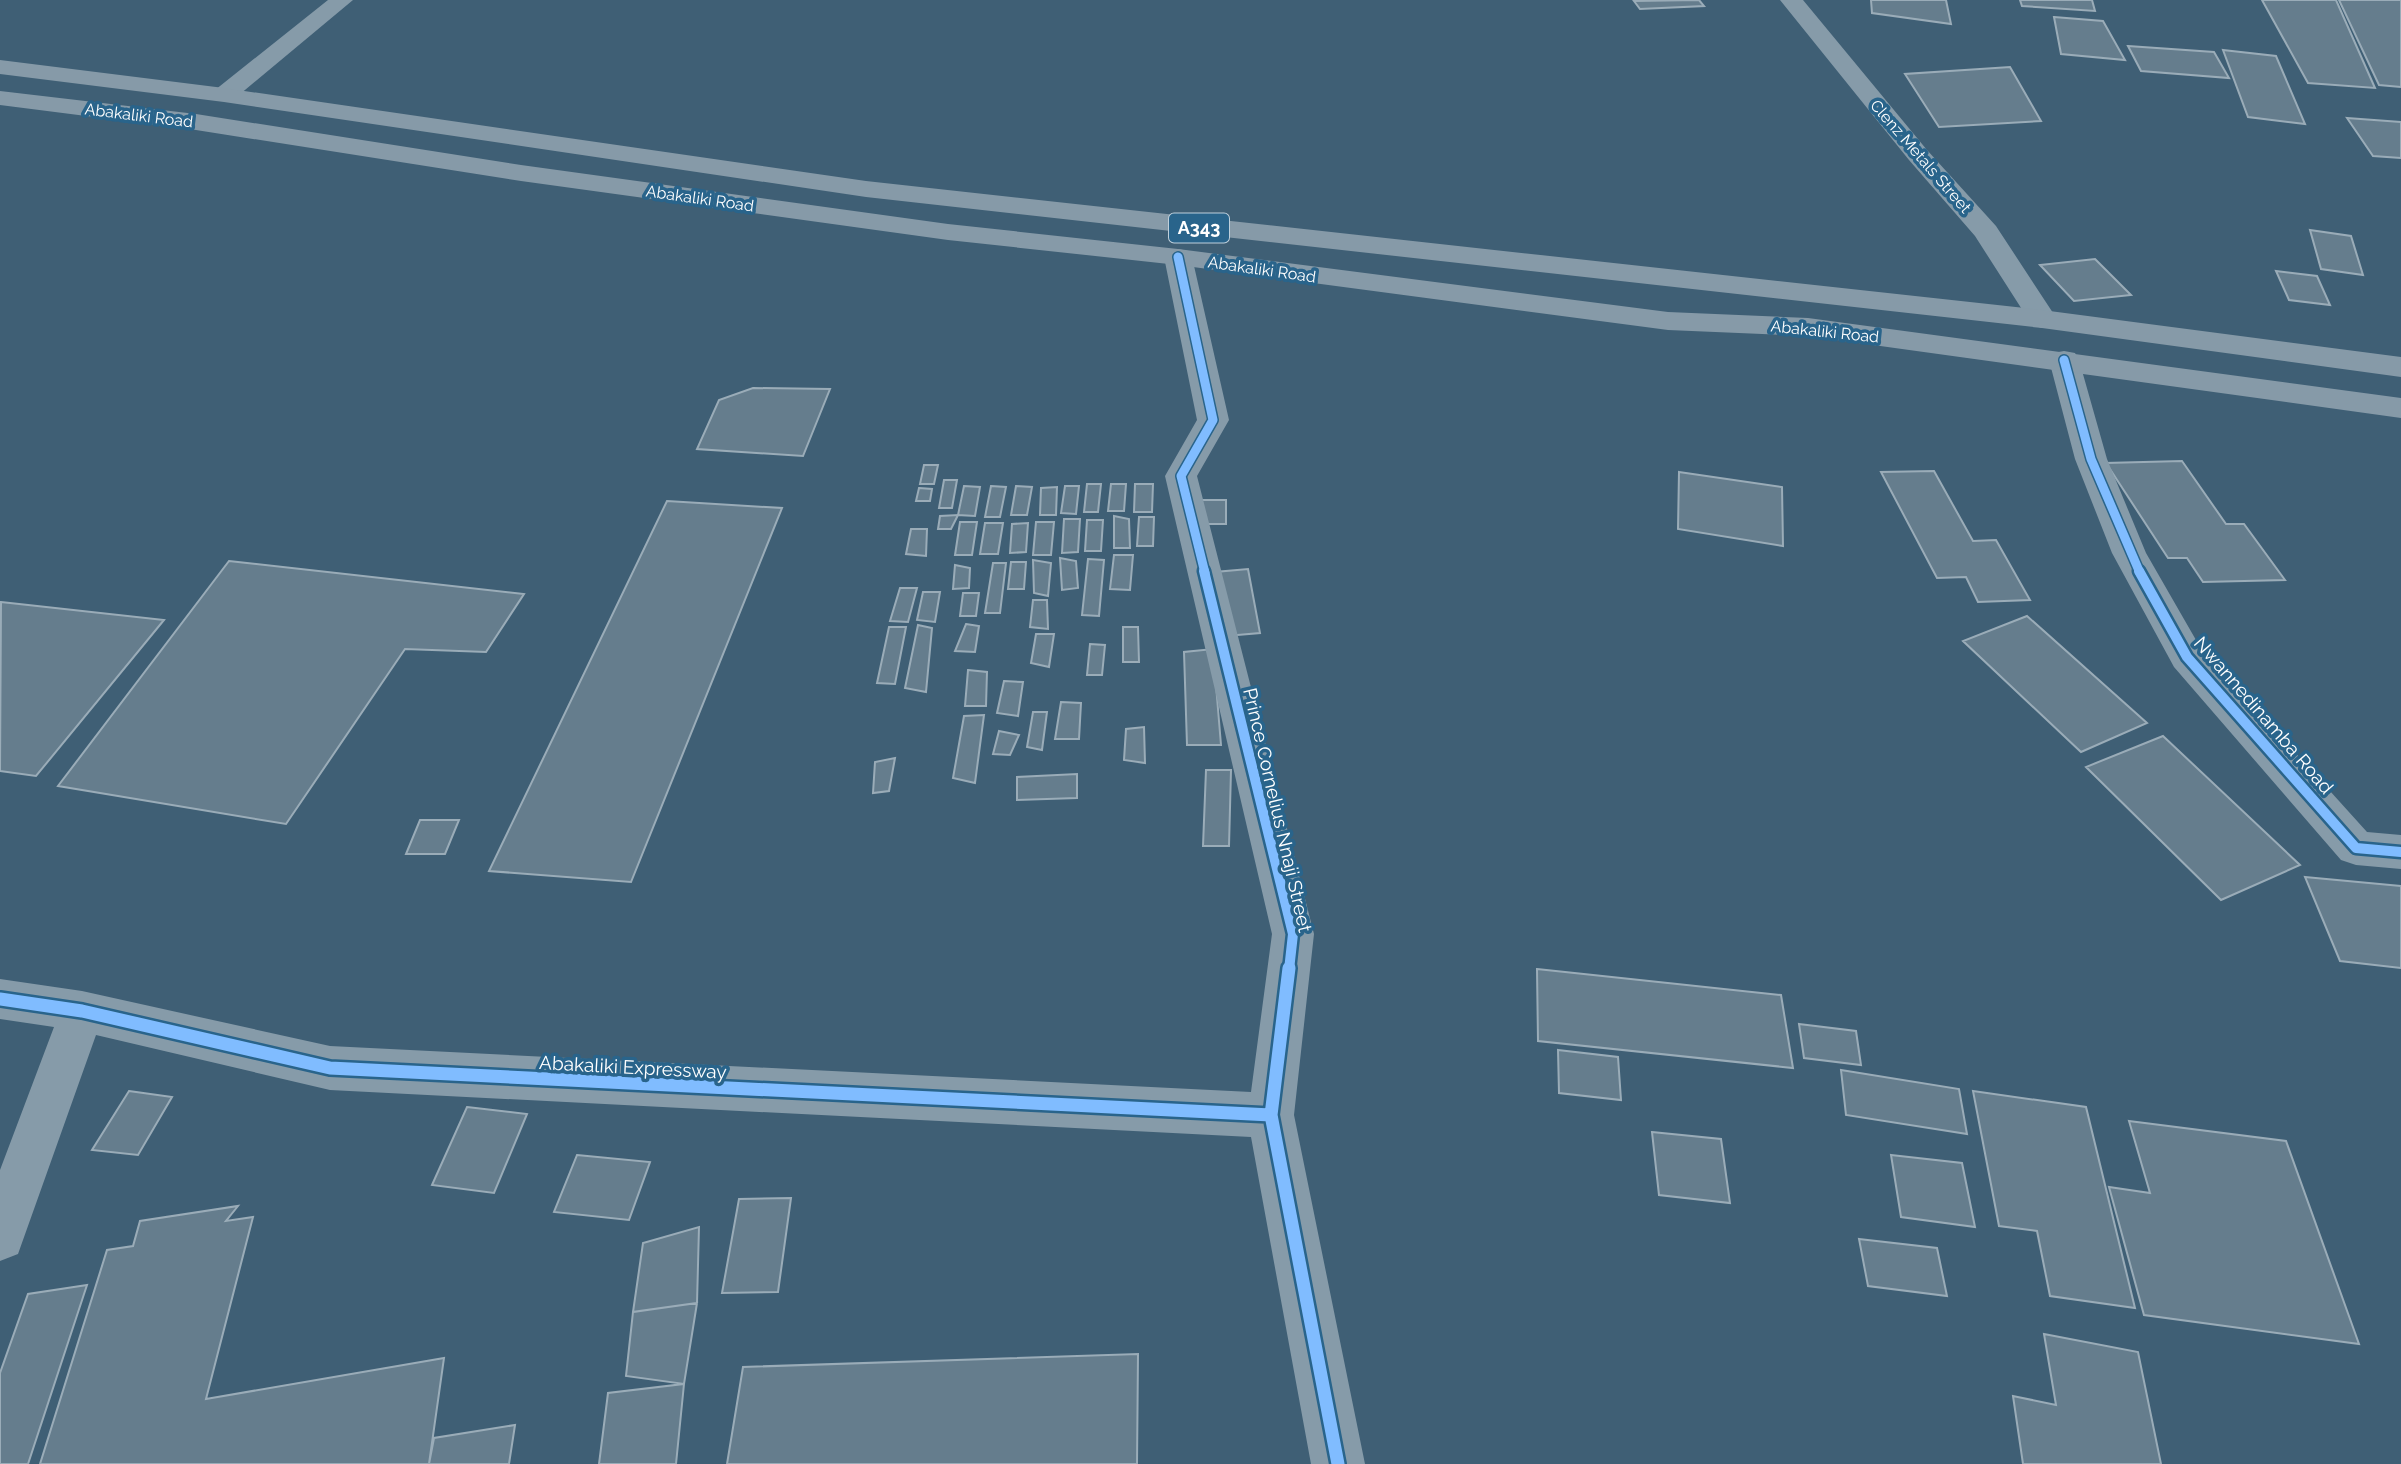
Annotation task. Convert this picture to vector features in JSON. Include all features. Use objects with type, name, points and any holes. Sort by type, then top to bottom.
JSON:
[{"type":"highway","name":"Abakaliki Road","points":[[0,67],[224,95],[590,151],[866,189],[2042,319],[2401,367]]},
{"type":"highway","name":"Abakaliki Road","points":[[0,98],[196,122],[703,199],[948,232],[1178,257],[1668,321],[1808,327],[2401,408]]},
{"type":"street","points":[[224,95],[342,0]]},
{"type":"street","name":"Clenz Metals Street","points":[[1791,0],[1918,155],[1986,232],[2042,319]]},
{"type":"street","name":"Prince Cornelius Nnaji Street","points":[[1178,257],[1213,420],[1181,476],[1293,934],[1271,1115],[1338,1464]]},
{"type":"street","name":"Nwannedinamba Road","points":[[2064,360],[2091,459],[2129,553],[2187,657],[2356,848],[2401,852]]},
{"type":"street","name":"Abakaliki Expressway","points":[[0,999],[82,1012],[330,1068],[1271,1115]]},
{"type":"street","points":[[0,1236],[82,1012]]},
{"type":"building","points":[[1699,0],[1704,6],[1640,9],[1634,1]]},
{"type":"building","points":[[1871,0],[1946,0],[1951,24],[1872,13]]},
{"type":"building","points":[[2020,0],[2092,0],[2095,11],[2022,6]]},
{"type":"building","points":[[2262,0],[2336,0],[2375,88],[2308,83]]},
{"type":"building","points":[[2339,0],[2401,0],[2401,87],[2379,85]]},
{"type":"building","points":[[2054,17],[2103,21],[2125,60],[2061,54]]},
{"type":"building","points":[[2128,46],[2214,52],[2229,78],[2141,71]]},
{"type":"building","points":[[2223,50],[2276,56],[2305,124],[2248,117]]},
{"type":"building","points":[[2010,67],[2041,121],[1939,127],[1905,74]]},
{"type":"building","points":[[2347,118],[2401,122],[2401,158],[2373,156]]},
{"type":"building","points":[[2310,230],[2351,236],[2363,275],[2321,269]]},
{"type":"building","points":[[2095,259],[2131,295],[2074,301],[2040,265]]},
{"type":"building","points":[[2276,271],[2317,276],[2330,305],[2289,300]]},
{"type":"building","points":[[753,388],[830,389],[803,456],[697,449],[719,400]]},
{"type":"building","points":[[2182,461],[2226,524],[2244,524],[2285,580],[2203,582],[2187,558],[2168,558],[2106,463]]},
{"type":"building","points":[[924,465],[938,465],[934,484],[920,484]]},
{"type":"building","points":[[1934,471],[1973,541],[1996,540],[2030,600],[1978,602],[1966,577],[1937,578],[1881,472]]},
{"type":"building","points":[[1679,472],[1782,487],[1783,546],[1678,529]]},
{"type":"building","points":[[944,480],[957,480],[952,508],[939,508]]},
{"type":"building","points":[[1087,484],[1101,484],[1098,512],[1084,512]]},
{"type":"building","points":[[1111,484],[1126,484],[1124,511],[1108,511]]},
{"type":"building","points":[[1135,484],[1153,484],[1152,512],[1134,512]]},
{"type":"building","points":[[964,486],[980,487],[975,516],[958,515]]},
{"type":"building","points":[[991,486],[1006,487],[1000,517],[985,517]]},
{"type":"building","points":[[1016,486],[1032,487],[1027,515],[1011,515]]},
{"type":"building","points":[[1065,486],[1079,486],[1076,514],[1061,513]]},
{"type":"building","points":[[1057,487],[1056,515],[1040,515],[1041,488]]},
{"type":"building","points":[[919,488],[932,489],[930,501],[916,501]]},
{"type":"building","points":[[1199,500],[1226,500],[1226,524],[1198,524]]},
{"type":"building","points":[[667,501],[782,508],[631,882],[489,871]]},
{"type":"building","points":[[958,515],[951,529],[938,529],[940,516]]},
{"type":"building","points":[[1114,516],[1129,519],[1130,548],[1114,548]]},
{"type":"building","points":[[1139,517],[1154,517],[1153,546],[1137,546]]},
{"type":"building","points":[[1064,519],[1080,519],[1078,552],[1062,553]]},
{"type":"building","points":[[1087,520],[1103,520],[1101,551],[1085,551]]},
{"type":"building","points":[[960,522],[977,522],[972,555],[955,555]]},
{"type":"building","points":[[1036,522],[1054,522],[1051,555],[1033,555]]},
{"type":"building","points":[[985,523],[1003,523],[998,554],[980,554]]},
{"type":"building","points":[[1028,523],[1026,552],[1010,553],[1012,524]]},
{"type":"building","points":[[911,529],[927,529],[926,556],[906,554]]},
{"type":"building","points":[[1114,555],[1133,555],[1130,590],[1110,589]]},
{"type":"building","points":[[1060,558],[1076,561],[1078,588],[1062,590]]},
{"type":"building","points":[[1088,559],[1104,560],[1099,616],[1082,615]]},
{"type":"building","points":[[1033,560],[1051,563],[1048,596],[1034,593]]},
{"type":"building","points":[[229,561],[524,594],[486,652],[405,649],[286,824],[58,786]]},
{"type":"building","points":[[1011,562],[1026,562],[1024,589],[1008,589]]},
{"type":"building","points":[[993,563],[1006,563],[1000,613],[985,613]]},
{"type":"building","points":[[955,565],[970,568],[969,588],[953,589]]},
{"type":"building","points":[[1248,569],[1260,633],[1226,636],[1215,572]]},
{"type":"building","points":[[900,588],[917,588],[908,622],[890,621]]},
{"type":"building","points":[[923,592],[940,592],[935,622],[917,620]]},
{"type":"building","points":[[963,593],[979,593],[976,616],[960,616]]},
{"type":"building","points":[[1033,600],[1047,600],[1048,629],[1030,627]]},
{"type":"building","points":[[1,602],[164,620],[36,776],[0,771]]},
{"type":"building","points":[[2027,616],[2147,723],[2081,752],[1963,641]]},
{"type":"building","points":[[966,624],[979,626],[975,652],[955,651]]},
{"type":"building","points":[[918,625],[932,628],[926,692],[905,688]]},
{"type":"building","points":[[889,627],[906,627],[895,684],[877,683]]},
{"type":"building","points":[[1123,627],[1138,627],[1139,662],[1123,662]]},
{"type":"building","points":[[1036,634],[1054,634],[1049,667],[1031,663]]},
{"type":"building","points":[[1090,644],[1105,645],[1102,675],[1087,675]]},
{"type":"building","points":[[1213,649],[1221,745],[1187,745],[1184,652]]},
{"type":"building","points":[[968,670],[987,672],[986,706],[965,706]]},
{"type":"building","points":[[1004,681],[1023,682],[1018,716],[997,713]]},
{"type":"building","points":[[1061,702],[1081,703],[1079,739],[1055,739]]},
{"type":"building","points":[[1033,712],[1047,712],[1042,750],[1027,747]]},
{"type":"building","points":[[984,715],[975,783],[953,778],[964,716]]},
{"type":"building","points":[[1144,727],[1145,763],[1124,760],[1126,729]]},
{"type":"building","points":[[999,731],[1019,735],[1010,755],[993,754]]},
{"type":"building","points":[[2163,736],[2300,865],[2221,900],[2086,767]]},
{"type":"building","points":[[895,758],[889,791],[873,793],[875,762]]},
{"type":"building","points":[[1206,770],[1231,770],[1229,846],[1203,846]]},
{"type":"building","points":[[1077,774],[1077,798],[1017,800],[1017,777]]},
{"type":"building","points":[[420,820],[459,820],[445,854],[406,854]]},
{"type":"building","points":[[2305,877],[2401,886],[2401,968],[2340,961]]},
{"type":"building","points":[[1537,969],[1781,995],[1793,1068],[1538,1041]]},
{"type":"building","points":[[1799,1024],[1856,1031],[1861,1065],[1804,1058]]},
{"type":"building","points":[[1558,1050],[1618,1057],[1621,1100],[1559,1093]]},
{"type":"building","points":[[1841,1070],[1959,1089],[1967,1134],[1846,1115]]},
{"type":"building","points":[[129,1091],[172,1097],[138,1155],[92,1150]]},
{"type":"building","points":[[1973,1091],[2086,1107],[2135,1308],[2050,1296],[2037,1231],[1999,1226]]},
{"type":"building","points":[[467,1107],[527,1114],[494,1193],[432,1185]]},
{"type":"building","points":[[2129,1121],[2286,1141],[2359,1344],[2144,1315],[2109,1187],[2150,1193]]},
{"type":"building","points":[[1652,1132],[1721,1139],[1730,1203],[1659,1195]]},
{"type":"building","points":[[577,1155],[650,1162],[629,1220],[554,1212]]},
{"type":"building","points":[[1891,1155],[1962,1163],[1975,1227],[1901,1217]]},
{"type":"building","points":[[791,1198],[778,1292],[722,1293],[739,1199]]},
{"type":"building","points":[[238,1206],[226,1221],[253,1217],[206,1399],[444,1358],[429,1464],[40,1464],[107,1250],[133,1246],[140,1221]]},
{"type":"building","points":[[699,1227],[697,1303],[633,1312],[643,1243]]},
{"type":"building","points":[[1859,1239],[1937,1248],[1947,1296],[1868,1286]]},
{"type":"building","points":[[87,1285],[28,1464],[0,1464],[0,1373],[28,1294]]},
{"type":"building","points":[[697,1303],[684,1384],[626,1376],[633,1312]]},
{"type":"building","points":[[2044,1334],[2138,1352],[2161,1464],[2023,1464],[2013,1396],[2056,1405]]},
{"type":"building","points":[[1138,1354],[1137,1464],[727,1464],[743,1367]]},
{"type":"building","points":[[684,1384],[676,1464],[599,1464],[608,1393]]},
{"type":"building","points":[[515,1425],[509,1464],[429,1464],[434,1438]]},
{"type":"cycle path","points":[[1178,257],[1213,420],[1181,476],[1293,934],[1271,1115],[1338,1464]]},
{"type":"cycle path","points":[[2064,360],[2091,459],[2129,553],[2187,657],[2356,848],[2401,852]]},
{"type":"cycle path","points":[[0,999],[82,1011],[330,1068],[1271,1115]]}]
